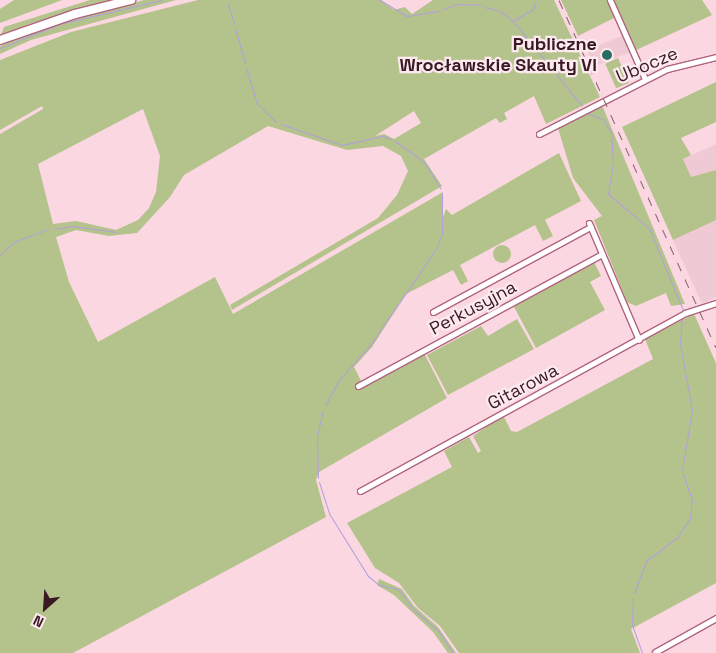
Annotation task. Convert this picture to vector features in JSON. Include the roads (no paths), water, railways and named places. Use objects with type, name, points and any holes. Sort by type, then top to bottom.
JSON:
[{"type":"main road","points":[[0,40],[75,14],[131,0]]},
{"type":"street","points":[[610,0],[645,80]]},
{"type":"street","name":"Ubocze","points":[[539,134],[680,64],[716,57]]},
{"type":"street","name":"Perkusyjna","points":[[433,312],[590,225],[639,340]]},
{"type":"street","name":"Perkusyjna","points":[[358,386],[602,254]]},
{"type":"street","name":"Gitarowa","points":[[360,491],[639,340],[699,309],[716,303]]},
{"type":"street","points":[[655,652],[716,618]]},
{"type":"waterway","points":[[0,48],[59,24],[161,0]]},
{"type":"waterway","points":[[380,0],[407,16],[440,11]]},
{"type":"waterway","points":[[514,20],[533,9],[536,0]]},
{"type":"waterway","points":[[228,4],[234,24]]},
{"type":"waterway","points":[[443,9],[457,4],[480,5]]},
{"type":"waterway","points":[[484,7],[500,11],[513,21],[582,106]]},
{"type":"waterway","points":[[235,28],[245,64]]},
{"type":"waterway","points":[[246,68],[257,103],[276,122]]},
{"type":"waterway","points":[[587,113],[603,119],[611,133],[613,163],[608,194],[649,228],[683,310]]},
{"type":"waterway","points":[[281,124],[342,145],[382,136],[391,139]]},
{"type":"waterway","points":[[395,141],[424,162],[440,188]]},
{"type":"waterway","points":[[436,249],[442,234],[442,193]]},
{"type":"waterway","points":[[54,229],[72,226],[117,232]]},
{"type":"waterway","points":[[0,255],[14,242],[48,229]]},
{"type":"waterway","points":[[325,406],[339,380],[371,344],[434,252]]},
{"type":"waterway","points":[[682,318],[680,344],[692,410],[682,470]]},
{"type":"waterway","points":[[318,478],[317,436],[323,411]]},
{"type":"waterway","points":[[634,593],[646,561],[677,538],[690,518],[692,500],[683,474]]},
{"type":"waterway","points":[[319,482],[330,515],[368,576],[379,585],[398,589],[415,611],[438,630],[453,653]]},
{"type":"waterway","points":[[633,597],[632,625],[642,653]]},
{"type":"waterway","points":[[671,640],[679,636]]},
{"type":"waterway","points":[[665,650],[686,638]]},
{"type":"railway","points":[[559,0],[716,347]]},
{"type":"place","name":"Publiczne Wrocławskie Skauty VI","points":[[607,55]]}]
